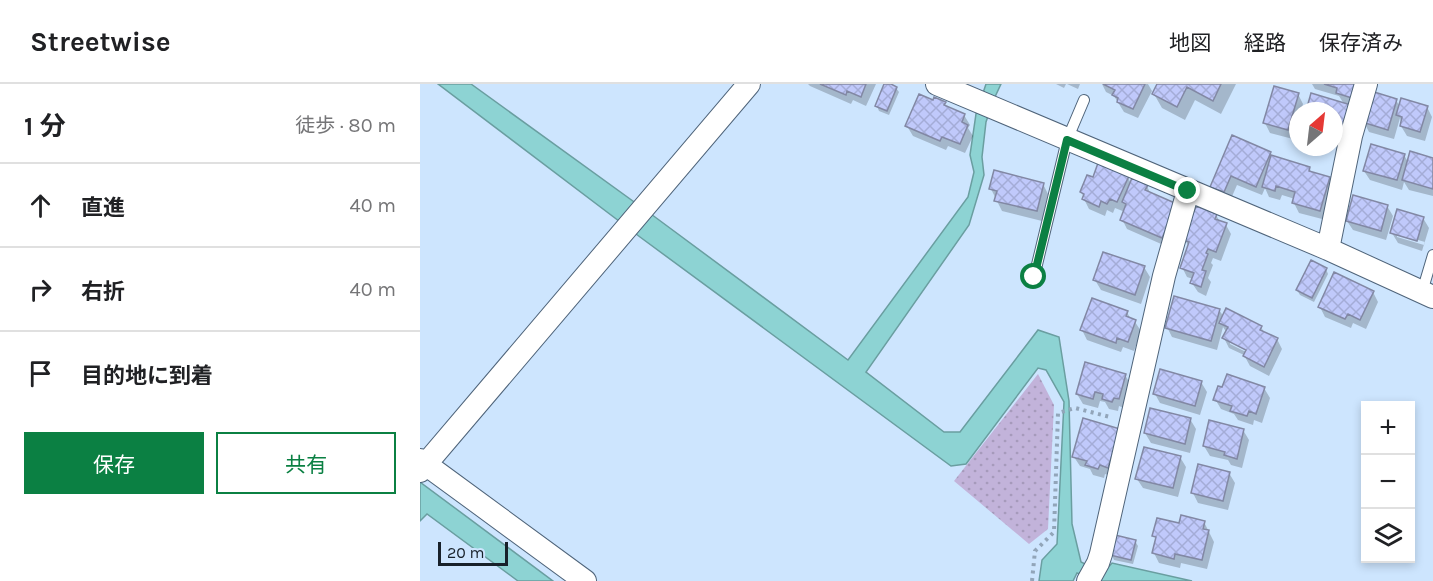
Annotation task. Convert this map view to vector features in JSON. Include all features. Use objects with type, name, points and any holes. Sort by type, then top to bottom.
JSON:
[{"type":"street","points":[[585,581],[422,465],[749,84]]},
{"type":"street","points":[[937,84],[975,97],[1067,140],[1328,249],[1428,295]]},
{"type":"street","points":[[1328,249],[1351,136],[1366,84]]},
{"type":"street","points":[[1093,572],[1131,422],[1164,276],[1188,191]]},
{"type":"lane","points":[[1034,277],[1067,140],[1084,100]]},
{"type":"lane","points":[[1428,295],[1433,255]]},
{"type":"path","points":[[1032,581],[1035,551],[1054,532],[1058,413],[1075,408],[1131,422]]},
{"type":"shaded area","points":[[438,84],[471,84],[848,360],[968,197],[974,172],[970,155],[976,114],[986,84],[1001,84],[986,122],[982,157],[984,175],[969,225],[866,372],[944,432],[960,432],[1038,330],[1059,337],[1069,401],[1072,524],[1081,562],[1106,570],[1112,563],[1192,581],[1100,581],[1077,573],[1073,581],[1039,581],[1042,560],[1057,544],[1064,402],[1046,370],[1038,368],[966,464],[951,466],[640,237]]},
{"type":"shaded area","points":[[1038,374],[1054,405],[1048,529],[1029,544],[954,481]]},
{"type":"shaded area","points":[[420,482],[553,581],[518,581],[427,514],[420,521]]},
{"type":"building","points":[[820,84],[866,84],[861,97],[847,91],[846,95]]},
{"type":"building","points":[[884,84],[897,87],[887,111],[875,106]]},
{"type":"building","points":[[1103,84],[1145,84],[1133,109],[1117,102],[1118,98],[1112,95],[1115,90]]},
{"type":"building","points":[[1157,84],[1221,84],[1213,101],[1187,87],[1177,107],[1152,94]]},
{"type":"building","points":[[1324,84],[1356,84],[1352,98],[1336,93],[1337,88]]},
{"type":"building","points":[[1274,86],[1299,93],[1296,102],[1289,102],[1288,130],[1263,123]]},
{"type":"building","points":[[1371,91],[1397,99],[1388,130],[1362,122]]},
{"type":"building","points":[[1311,93],[1341,102],[1308,102]]},
{"type":"building","points":[[919,94],[946,102],[944,105],[965,114],[962,122],[968,125],[960,144],[942,137],[940,141],[905,126]]},
{"type":"building","points":[[1401,98],[1428,106],[1420,132],[1400,126],[1402,117],[1396,115]]},
{"type":"building","points":[[1343,103],[1351,105],[1343,132]]},
{"type":"building","points":[[1232,135],[1271,152],[1256,187],[1231,176],[1224,192],[1210,187]]},
{"type":"building","points":[[1371,144],[1405,154],[1397,180],[1363,171]]},
{"type":"building","points":[[1410,151],[1433,158],[1433,189],[1402,180]]},
{"type":"building","points":[[1271,155],[1310,167],[1309,171],[1330,177],[1320,211],[1292,203],[1295,192],[1276,186],[1275,191],[1262,187]]},
{"type":"building","points":[[1098,163],[1129,176],[1117,202],[1110,199],[1107,204],[1101,201],[1099,207],[1082,199],[1084,194],[1080,192],[1087,175],[1093,177]]},
{"type":"building","points":[[994,170],[1044,183],[1037,211],[994,201],[997,191],[989,189]]},
{"type":"building","points":[[1132,178],[1148,185],[1145,190],[1177,204],[1162,238],[1120,220],[1126,204],[1122,202]]},
{"type":"building","points":[[1353,195],[1388,205],[1381,231],[1346,221]]},
{"type":"building","points":[[1196,206],[1217,214],[1215,219],[1227,223],[1216,252],[1208,249],[1206,253],[1208,254],[1202,270],[1206,271],[1201,287],[1190,283],[1194,273],[1180,268],[1189,242],[1183,240]]},
{"type":"building","points":[[1397,209],[1424,217],[1417,241],[1390,233]]},
{"type":"building","points":[[1103,252],[1145,266],[1135,295],[1093,280]]},
{"type":"building","points":[[1311,260],[1327,268],[1312,298],[1296,290]]},
{"type":"building","points":[[1334,272],[1374,291],[1360,320],[1348,314],[1345,319],[1318,307]]},
{"type":"building","points":[[1174,296],[1220,309],[1211,341],[1165,328]]},
{"type":"building","points":[[1092,298],[1128,311],[1126,316],[1136,320],[1128,342],[1117,338],[1116,343],[1080,330]]},
{"type":"building","points":[[1226,308],[1262,326],[1260,330],[1278,338],[1264,367],[1243,356],[1246,350],[1222,338],[1228,327],[1219,323]]},
{"type":"building","points":[[1085,362],[1126,374],[1119,399],[1114,398],[1112,402],[1102,399],[1103,394],[1095,392],[1093,399],[1076,394]]},
{"type":"building","points":[[1160,369],[1202,381],[1195,406],[1153,394]]},
{"type":"building","points":[[1227,374],[1265,387],[1256,414],[1249,411],[1247,416],[1230,411],[1232,406],[1213,400],[1218,386],[1222,387]]},
{"type":"building","points":[[1150,408],[1191,418],[1185,444],[1144,433]]},
{"type":"building","points":[[1083,418],[1120,429],[1108,468],[1100,465],[1098,469],[1085,465],[1087,461],[1072,457]]},
{"type":"building","points":[[1209,420],[1244,429],[1237,459],[1224,455],[1225,452],[1203,446]]},
{"type":"building","points":[[1144,447],[1181,456],[1173,488],[1135,479]]},
{"type":"building","points":[[1198,464],[1230,472],[1223,501],[1191,493]]},
{"type":"building","points":[[1181,515],[1205,521],[1203,529],[1209,530],[1202,560],[1175,554],[1174,559],[1152,553],[1156,537],[1152,536],[1157,518],[1179,523]]},
{"type":"building","points":[[1115,535],[1136,540],[1131,560],[1110,555]]},
{"type":"route","points":[[1034,277],[1067,140],[1188,191]]}]
